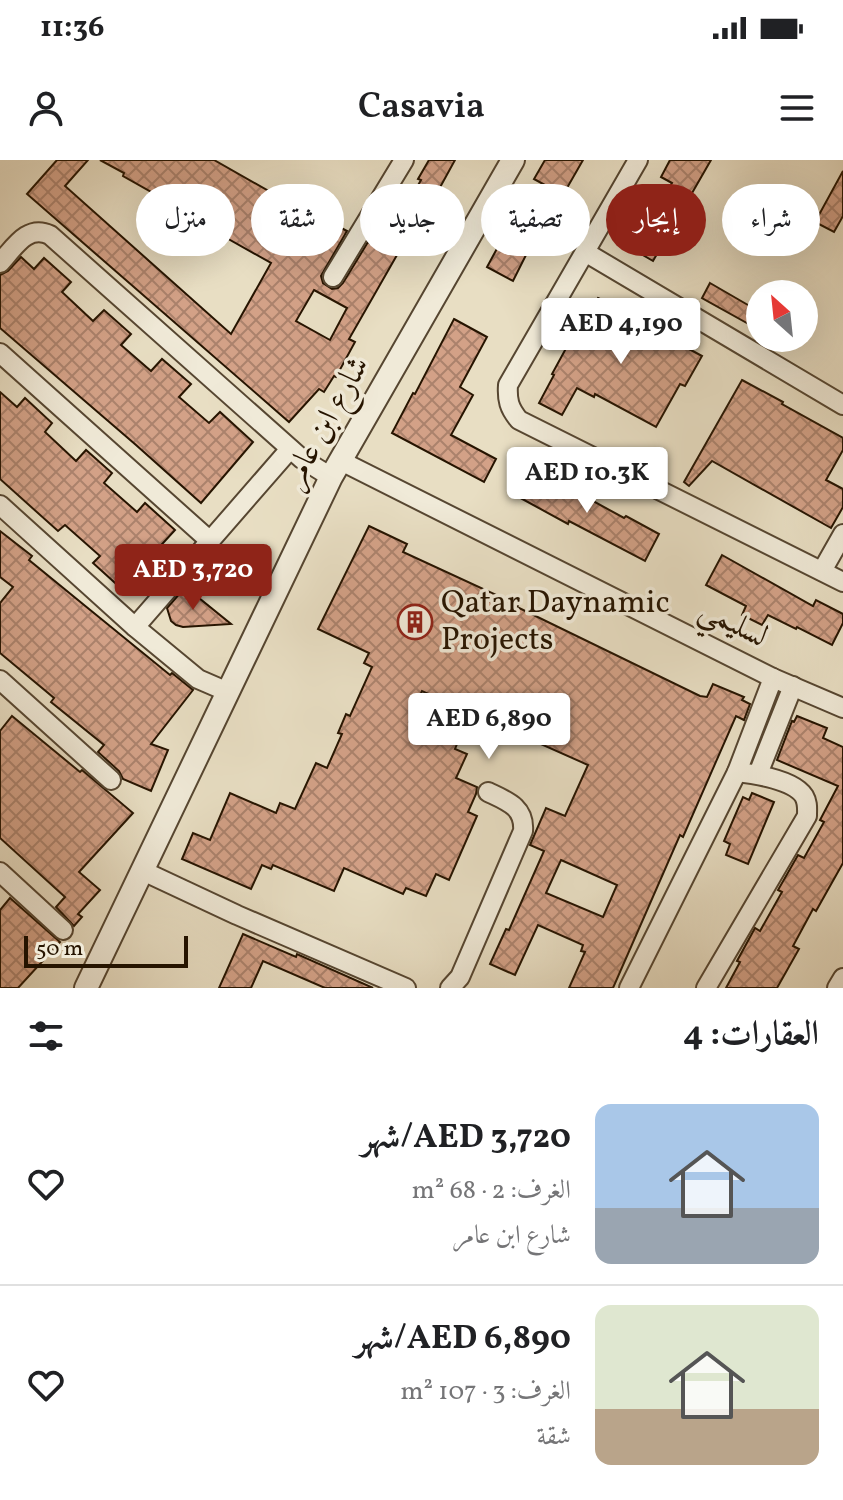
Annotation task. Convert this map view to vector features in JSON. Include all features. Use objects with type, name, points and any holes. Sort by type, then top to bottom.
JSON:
[{"type":"street","points":[[333,277],[404,160]]},
{"type":"street","name":"شارع ابن عامر","points":[[87,987],[336,469],[513,160]]},
{"type":"street","points":[[590,243],[638,160]]},
{"type":"street","name":"لسليمي","points":[[0,263],[27,234],[39,231],[50,235],[302,459],[336,469],[773,678],[843,708]]},
{"type":"street","points":[[590,255],[843,405]]},
{"type":"street","points":[[583,256],[508,385],[507,398],[511,410],[519,420],[843,582]]},
{"type":"street","points":[[0,353],[209,540]]},
{"type":"street","points":[[135,627],[290,449]]},
{"type":"street","points":[[0,505],[135,627],[198,679],[228,692]]},
{"type":"street","points":[[822,571],[843,534]]},
{"type":"street","points":[[629,988],[737,772],[773,678]]},
{"type":"street","points":[[0,680],[111,780]]},
{"type":"street","points":[[758,774],[793,686]]},
{"type":"street","points":[[706,988],[807,816],[808,804],[796,787],[758,774],[737,772]]},
{"type":"street","points":[[450,988],[460,977],[523,831],[517,808],[488,792]]},
{"type":"street","points":[[143,871],[406,988]]},
{"type":"street","points":[[0,872],[63,930]]},
{"type":"street","points":[[837,988],[843,978]]},
{"type":"building","points":[[57,160],[88,160],[65,186],[136,249],[136,256],[144,256],[231,334],[271,263],[259,256],[333,256],[321,276],[323,283],[332,289],[343,283],[360,255],[396,256],[349,339],[355,342],[336,377],[324,392],[319,389],[289,422],[27,194]],"holes":[[[314,290],[347,308],[330,340],[296,321]]]},
{"type":"building","points":[[100,160],[214,160],[256,184],[251,184],[251,252],[235,243],[235,184],[137,184]]},
{"type":"building","points":[[429,160],[455,160],[442,184],[419,184],[421,180],[418,179]]},
{"type":"building","points":[[545,160],[583,160],[569,184],[543,184],[534,179]]},
{"type":"building","points":[[670,160],[711,160],[697,184],[671,184],[661,177]]},
{"type":"building","points":[[843,171],[843,216],[834,232],[820,225],[820,213]]},
{"type":"building","points":[[493,256],[526,256],[513,281],[487,267]]},
{"type":"building","points":[[21,257],[34,269],[44,258],[71,282],[62,292],[93,321],[104,310],[131,334],[121,345],[151,371],[162,359],[191,384],[179,397],[209,423],[220,412],[253,442],[201,503],[0,328],[0,275]]},
{"type":"building","points":[[710,283],[746,304],[746,323],[702,298]]},
{"type":"building","points":[[598,298],[702,356],[685,386],[680,384],[656,427],[595,394],[594,397],[577,388],[562,415],[539,403],[570,341],[574,343]]},
{"type":"building","points":[[454,319],[487,337],[460,387],[473,395],[451,435],[496,459],[484,482],[392,433]]},
{"type":"building","points":[[742,380],[843,438],[843,450],[826,480],[843,489],[843,507],[831,528],[712,461],[689,486],[684,482]]},
{"type":"building","points":[[0,392],[17,407],[25,398],[52,423],[45,432],[76,461],[86,450],[112,473],[104,483],[137,512],[145,503],[175,530],[124,591],[93,563],[100,556],[65,525],[58,531],[0,479]]},
{"type":"building","points":[[529,469],[659,534],[645,561],[515,495]]},
{"type":"building","points":[[369,526],[407,544],[403,552],[518,605],[700,696],[707,697],[713,684],[744,697],[742,700],[750,704],[744,720],[736,716],[613,988],[569,988],[585,952],[581,951],[583,945],[538,925],[515,975],[490,964],[506,929],[509,930],[544,851],[530,845],[546,808],[565,816],[588,765],[422,691],[409,722],[457,744],[455,749],[467,754],[456,778],[477,787],[468,812],[477,816],[449,880],[436,874],[426,896],[406,888],[403,894],[344,868],[334,891],[273,865],[271,869],[262,865],[251,889],[182,859],[193,833],[210,840],[230,793],[276,813],[280,803],[295,809],[316,763],[327,768],[342,734],[338,733],[346,714],[350,716],[372,667],[364,663],[369,653],[318,629]],"holes":[[[561,860],[617,885],[603,917],[546,893]]]},
{"type":"building","points":[[0,531],[32,556],[29,560],[170,675],[172,673],[193,690],[151,744],[168,750],[151,791],[123,779],[119,771],[98,752],[104,745],[51,702],[54,698],[0,653],[0,603],[13,587],[0,577]]},
{"type":"building","points":[[722,555],[813,606],[816,600],[843,614],[843,623],[832,645],[768,615],[762,625],[742,615],[746,606],[706,585]]},
{"type":"building","points":[[181,592],[194,594],[231,624],[176,625],[171,621],[167,608]]},
{"type":"building","points":[[12,716],[133,813],[79,872],[100,890],[78,914],[82,917],[74,926],[56,907],[65,897],[0,838],[0,731]]},
{"type":"building","points":[[797,716],[827,728],[823,738],[843,747],[843,863],[793,946],[799,949],[777,988],[726,988],[755,928],[760,931],[782,892],[778,890],[798,855],[804,858],[824,822],[820,820],[838,786],[777,760],[792,721]]},
{"type":"building","points":[[752,793],[774,802],[748,864],[726,855],[730,844],[724,841],[743,797],[749,800]]},
{"type":"building","points":[[10,898],[60,942],[18,988],[0,988],[0,910]]},
{"type":"building","points":[[243,934],[373,988],[325,988],[263,961],[251,988],[219,988]]},
{"type":"place","name":"Qatar Daynamic Projects","points":[[415,622]]}]
